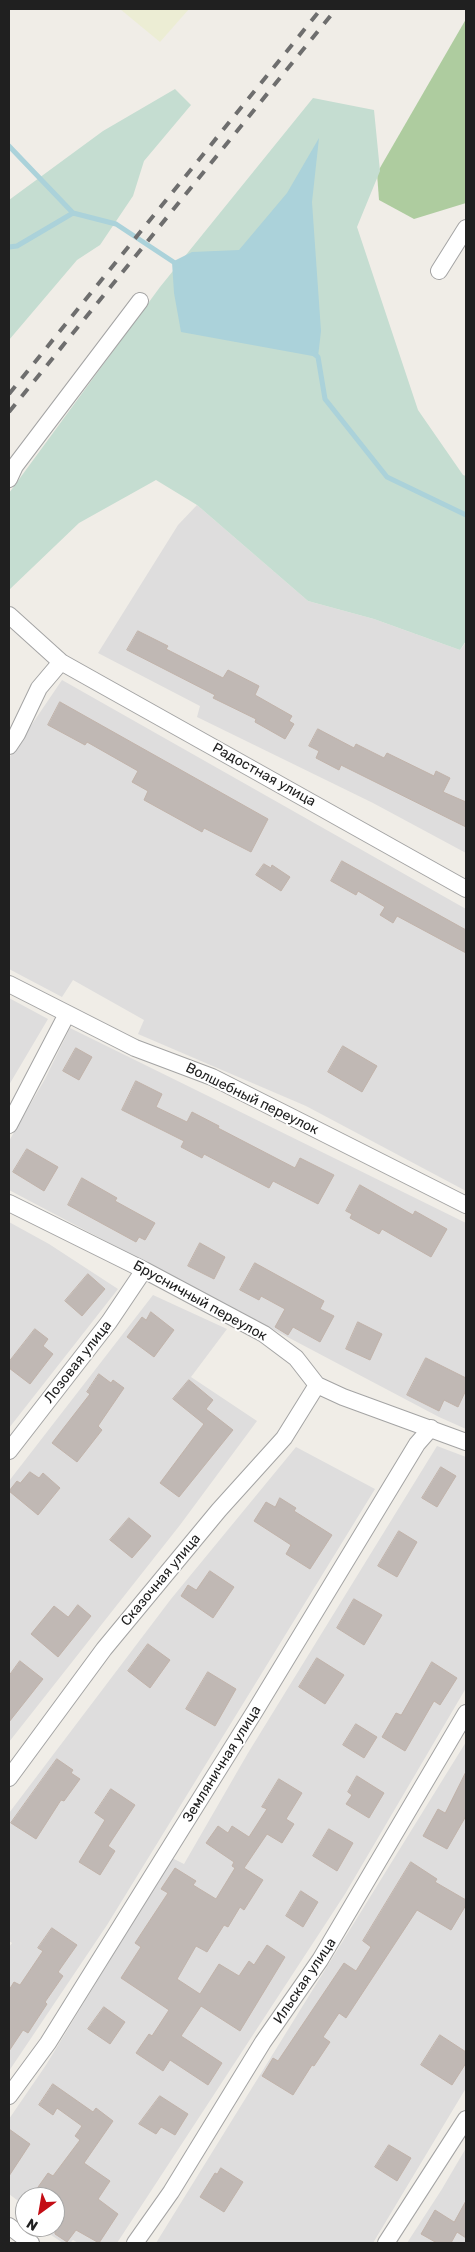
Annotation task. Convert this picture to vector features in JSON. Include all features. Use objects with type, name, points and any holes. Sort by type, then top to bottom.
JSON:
[{"type":"street","points":[[439,271],[466,228]]},
{"type":"street","points":[[9,480],[21,459],[140,301]]},
{"type":"street","name":"Радостная улица","points":[[9,615],[61,662],[466,889]]},
{"type":"street","points":[[9,746],[40,688],[61,662]]},
{"type":"street","name":"Волшебный переулок","points":[[9,984],[135,1048],[212,1077],[466,1205]]},
{"type":"street","points":[[9,1125],[67,1014]]},
{"type":"street","name":"Брусничный переулок","points":[[9,1203],[144,1270],[264,1334],[296,1358],[317,1385],[343,1397],[466,1442]]},
{"type":"street","name":"Лозовая улица","points":[[9,1451],[109,1322],[144,1270]]},
{"type":"street","name":"Сказочная улица","points":[[9,1778],[104,1649],[219,1510],[284,1438],[317,1385]]},
{"type":"street","name":"Земляничная улица","points":[[9,2096],[48,2043],[255,1711],[417,1444],[431,1428]]},
{"type":"street","name":"Ильская улица","points":[[135,2243],[171,2192],[263,2042],[320,1960],[466,1713]]},
{"type":"street","points":[[386,2243],[466,2119]]},
{"type":"street","points":[[9,2226],[31,2243]]},
{"type":"shaded area","points":[[197,505],[308,601],[374,619],[460,650],[466,642],[466,853],[373,803],[197,717],[200,706],[98,653],[178,525]]},
{"type":"shaded area","points":[[62,680],[466,909],[466,1191],[306,1106],[138,1034],[144,1020],[73,980],[62,997],[9,969],[9,758]]},
{"type":"shaded area","points":[[9,998],[48,1019],[9,1085]]},
{"type":"shaded area","points":[[70,1028],[466,1223],[466,1429],[439,1417],[9,1190],[9,1141],[45,1079]]},
{"type":"shaded area","points":[[9,1222],[49,1244],[118,1289],[9,1428]]},
{"type":"shaded area","points":[[153,1295],[227,1329],[191,1377],[257,1421],[180,1525],[9,1742],[9,1481]]},
{"type":"shaded area","points":[[437,1446],[466,1457],[466,1688],[345,1894],[117,2243],[78,2243],[73,2240],[70,2243],[63,2243],[54,2237],[65,2237],[65,2187],[15,2187],[15,2198],[9,2194],[9,2119],[46,2065],[172,1858],[184,1864],[248,1753]]},
{"type":"shaded area","points":[[296,1447],[375,1489],[107,1925],[9,2071],[9,1947],[12,1943],[9,1941],[9,1813],[171,1599]]},
{"type":"shaded area","points":[[466,1742],[466,2088],[373,2243],[156,2243]]},
{"type":"shaded area","points":[[466,2148],[466,2243],[407,2243],[442,2189]]},
{"type":"green space","points":[[120,9],[189,9],[160,42]]},
{"type":"green space","points":[[466,19],[466,203],[414,219],[379,200],[377,173]]},
{"type":"green space","points":[[175,89],[191,105],[144,161],[133,196],[100,245],[77,260],[9,340],[9,200],[103,131]]},
{"type":"green space","points":[[313,98],[374,110],[380,171],[357,227],[418,410],[463,475],[466,476],[466,641],[460,650],[374,619],[308,601],[197,505],[156,480],[79,523],[9,590],[9,493],[160,287]]},
{"type":"water","points":[[319,138],[312,202],[321,331],[318,357],[181,332],[174,293],[172,262],[192,252],[239,250],[287,193]]},
{"type":"building","points":[[138,631],[168,646],[166,649],[223,678],[228,670],[259,686],[255,695],[292,716],[289,721],[294,724],[285,739],[255,722],[256,719],[213,698],[215,695],[127,650]]},
{"type":"building","points":[[60,702],[268,819],[251,852],[204,828],[202,832],[144,800],[148,791],[132,782],[138,771],[87,742],[85,745],[48,725]]},
{"type":"building","points":[[318,729],[354,748],[356,744],[384,758],[387,753],[434,776],[436,771],[450,778],[443,792],[466,802],[466,827],[341,765],[339,770],[316,758],[319,751],[309,746]]},
{"type":"building","points":[[342,861],[466,930],[466,953],[397,916],[393,923],[380,915],[385,907],[358,891],[356,895],[331,881]]},
{"type":"building","points":[[264,864],[271,868],[272,865],[290,877],[281,891],[256,875]]},
{"type":"building","points":[[343,1046],[377,1066],[362,1092],[328,1072]]},
{"type":"building","points":[[76,1048],[92,1057],[79,1080],[63,1071]]},
{"type":"building","points":[[136,1081],[162,1094],[156,1107],[187,1122],[192,1112],[219,1126],[218,1128],[295,1168],[300,1158],[334,1175],[318,1204],[273,1181],[269,1188],[204,1154],[202,1158],[181,1147],[184,1141],[122,1110]]},
{"type":"building","points":[[27,1149],[58,1167],[44,1191],[13,1172]]},
{"type":"building","points":[[82,1178],[117,1198],[115,1201],[155,1223],[145,1240],[139,1237],[136,1242],[68,1205]]},
{"type":"building","points":[[360,1185],[413,1215],[415,1211],[447,1229],[431,1257],[382,1229],[379,1234],[350,1218],[352,1214],[346,1211]]},
{"type":"building","points":[[200,1243],[225,1257],[214,1279],[188,1266]]},
{"type":"building","points":[[255,1263],[324,1301],[320,1309],[334,1316],[320,1342],[293,1327],[288,1335],[275,1327],[285,1309],[261,1296],[259,1300],[240,1290]]},
{"type":"building","points":[[88,1274],[105,1289],[82,1316],[65,1301]]},
{"type":"building","points":[[151,1312],[174,1330],[154,1357],[127,1337],[142,1317],[146,1320]]},
{"type":"building","points":[[358,1322],[382,1334],[370,1360],[346,1349]]},
{"type":"building","points":[[35,1329],[48,1339],[43,1346],[53,1354],[30,1384],[9,1368],[9,1362]]},
{"type":"building","points":[[426,1358],[466,1378],[466,1390],[458,1407],[444,1400],[439,1411],[407,1395]]},
{"type":"building","points":[[99,1374],[111,1383],[113,1380],[124,1388],[98,1426],[102,1430],[77,1462],[52,1443],[90,1394],[87,1392]]},
{"type":"building","points":[[189,1380],[213,1400],[206,1409],[233,1430],[179,1497],[160,1483],[204,1424],[173,1399]]},
{"type":"building","points":[[441,1467],[456,1476],[437,1507],[422,1498]]},
{"type":"building","points":[[30,1472],[39,1478],[43,1473],[60,1488],[38,1515],[9,1491],[17,1481],[20,1483]]},
{"type":"building","points":[[280,1498],[296,1508],[294,1511],[332,1535],[310,1569],[286,1554],[291,1545],[254,1521],[266,1502],[275,1507]]},
{"type":"building","points":[[129,1518],[151,1536],[132,1558],[110,1540]]},
{"type":"building","points":[[399,1531],[417,1542],[397,1577],[378,1566]]},
{"type":"building","points":[[210,1571],[234,1587],[213,1618],[181,1596],[188,1585],[196,1590]]},
{"type":"building","points":[[354,1599],[382,1615],[364,1645],[337,1628]]},
{"type":"building","points":[[78,1605],[91,1616],[58,1657],[31,1634],[54,1606],[68,1617]]},
{"type":"building","points":[[148,1644],[170,1660],[150,1688],[128,1671]]},
{"type":"building","points":[[317,1658],[344,1675],[325,1704],[299,1687]]},
{"type":"building","points":[[20,1661],[43,1679],[9,1722],[9,1676]]},
{"type":"building","points":[[432,1662],[457,1678],[440,1705],[434,1701],[405,1751],[382,1737],[396,1713],[401,1715]]},
{"type":"building","points":[[208,1672],[236,1689],[215,1726],[186,1709]]},
{"type":"building","points":[[356,1724],[377,1737],[364,1758],[343,1745]]},
{"type":"building","points":[[57,1759],[73,1770],[71,1773],[80,1779],[64,1801],[61,1800],[36,1839],[11,1823]]},
{"type":"building","points":[[466,1772],[466,1816],[447,1849],[423,1836],[438,1809],[445,1813]]},
{"type":"building","points":[[357,1776],[384,1793],[369,1818],[346,1804],[352,1795],[348,1792]]},
{"type":"building","points":[[279,1779],[302,1793],[286,1819],[294,1824],[282,1843],[267,1834],[244,1868],[263,1880],[244,1910],[240,1907],[228,1927],[224,1925],[207,1952],[196,1946],[177,1979],[200,1994],[219,1964],[239,1976],[249,1961],[254,1965],[267,1945],[285,1957],[240,2031],[201,2006],[181,2036],[222,2063],[208,2085],[170,2060],[163,2071],[136,2053],[149,2034],[152,2036],[169,2010],[121,1978],[141,1947],[135,1943],[168,1893],[161,1889],[175,1868],[196,1881],[193,1885],[216,1899],[235,1868],[232,1866],[234,1862],[206,1843],[218,1826],[228,1833],[232,1826],[249,1837],[267,1809],[262,1807]]},
{"type":"building","points":[[111,1789],[135,1805],[108,1846],[115,1851],[100,1875],[79,1862],[105,1820],[95,1813]]},
{"type":"building","points":[[329,1829],[353,1843],[337,1871],[313,1856]]},
{"type":"building","points":[[411,1862],[437,1879],[435,1882],[466,1900],[466,1905],[451,1930],[417,1910],[346,2018],[339,2013],[323,2037],[330,2042],[314,2066],[312,2065],[293,2095],[262,2076],[273,2058],[278,2061],[344,1963],[356,1971],[371,1947],[363,1941]]},
{"type":"building","points":[[301,1891],[318,1902],[303,1927],[286,1916]]},
{"type":"building","points":[[52,1928],[77,1945],[58,1972],[63,1976],[45,2002],[47,2004],[28,2033],[23,2030],[9,2051],[9,1990],[14,1982],[20,1985],[43,1951],[38,1948]]},
{"type":"building","points":[[104,2007],[125,2022],[110,2044],[88,2029]]},
{"type":"building","points":[[440,2035],[466,2052],[466,2063],[452,2085],[421,2065]]},
{"type":"building","points":[[53,2084],[93,2112],[96,2108],[113,2121],[84,2163],[110,2181],[98,2199],[118,2214],[99,2243],[76,2230],[67,2242],[60,2237],[65,2237],[65,2187],[38,2187],[48,2173],[53,2176],[80,2140],[75,2136],[82,2126],[57,2108],[53,2115],[39,2105]]},
{"type":"building","points":[[160,2096],[188,2114],[175,2135],[161,2127],[156,2134],[139,2124]]},
{"type":"building","points":[[9,2129],[30,2144],[9,2176]]},
{"type":"building","points":[[389,2145],[411,2158],[397,2181],[375,2167]]},
{"type":"building","points":[[221,2168],[243,2182],[224,2212],[200,2197],[215,2173],[217,2174]]},
{"type":"building","points":[[466,2201],[466,2238],[457,2232],[451,2243],[437,2243],[421,2234],[435,2210],[454,2222]]},
{"type":"waterway","points":[[9,146],[73,213]]},
{"type":"waterway","points":[[9,247],[17,246],[73,213],[116,224],[178,265]]},
{"type":"waterway","points":[[313,353],[318,357],[325,399],[387,477],[466,515]]},
{"type":"railway","points":[[9,394],[321,9]]},
{"type":"railway","points":[[9,412],[336,9]]}]
